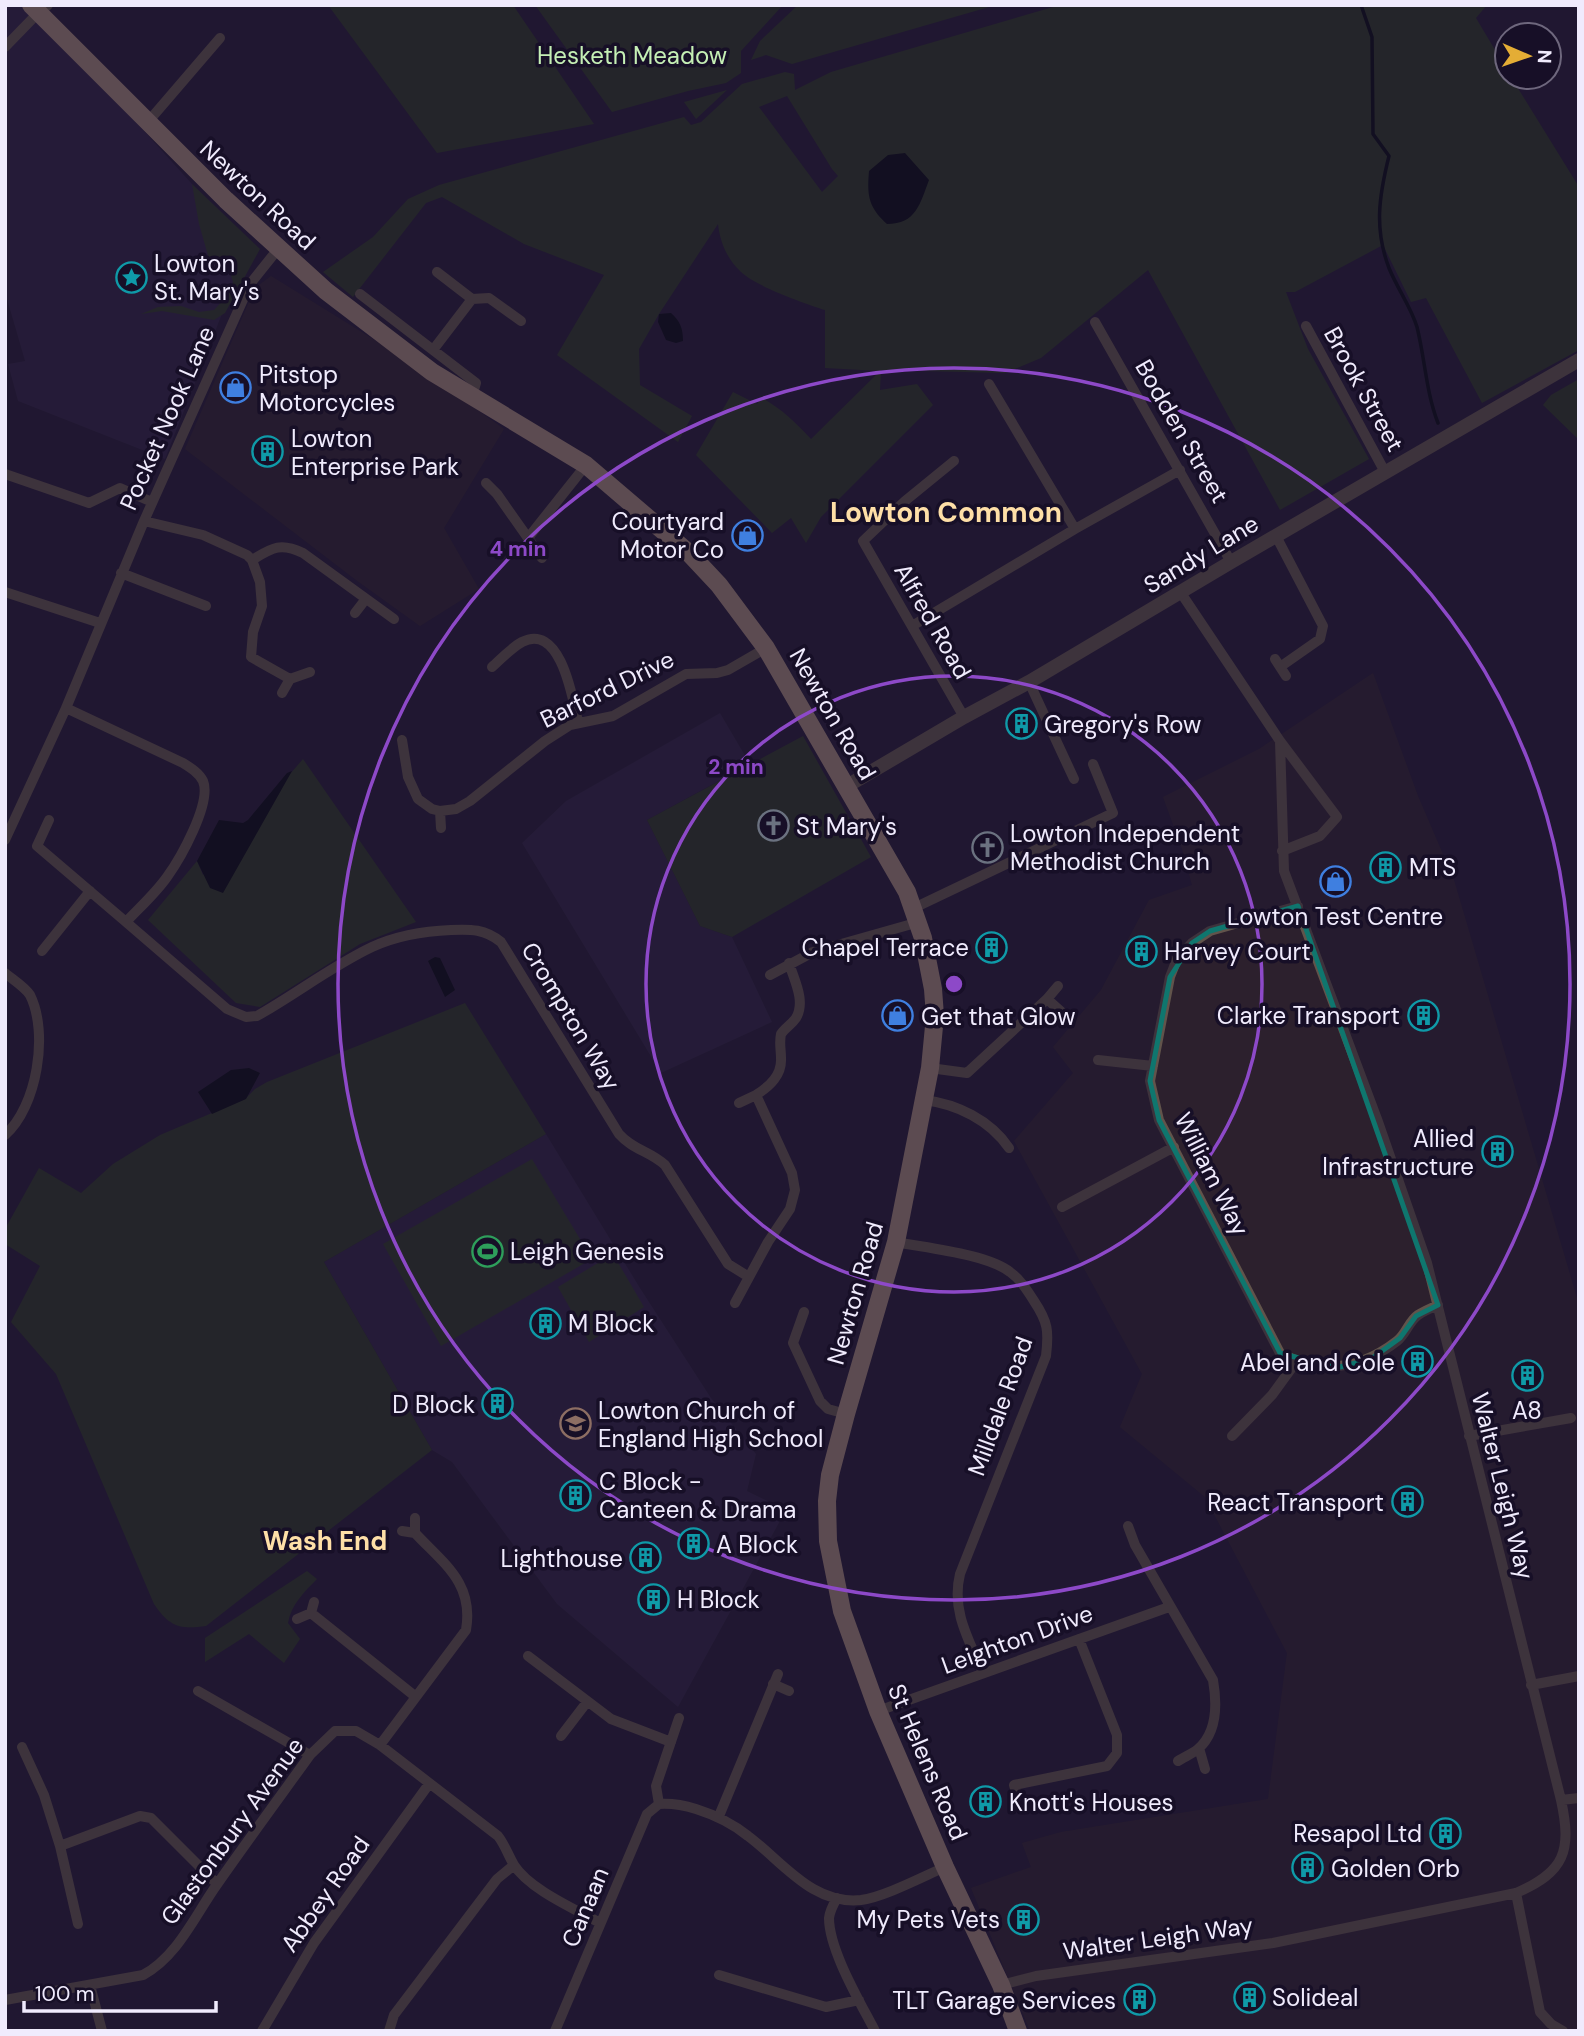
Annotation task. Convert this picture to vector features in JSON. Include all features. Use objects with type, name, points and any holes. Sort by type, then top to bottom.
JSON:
[{"type":"main road","name":"Newton Road","points":[[39,8],[148,123],[278,249],[326,291],[432,372],[586,465],[689,553],[746,618],[766,649],[847,786],[917,915],[933,989],[930,1068],[896,1242],[846,1413],[827,1501]]},
{"type":"main road","name":"St Helens Road","points":[[827,1501],[828,1541],[833,1576],[842,1611],[878,1711],[945,1867],[1001,1985],[1018,2031]]},
{"type":"street","points":[[5,47],[39,8]]},
{"type":"street","points":[[148,123],[220,38]]},
{"type":"street","name":"Pocket Nook Lane","points":[[5,839],[66,708],[121,573],[250,284],[278,249]]},
{"type":"street","points":[[438,272],[472,299],[489,298],[521,321]]},
{"type":"street","points":[[360,294],[476,383],[472,397]]},
{"type":"street","points":[[433,350],[472,299]]},
{"type":"street","name":"Bodden Street","points":[[1096,322],[1231,562]]},
{"type":"street","name":"Brook Street","points":[[1306,326],[1385,472]]},
{"type":"street","name":"Sandy Lane","points":[[847,786],[1579,360]]},
{"type":"street","points":[[989,384],[1074,529]]},
{"type":"street","name":"Alfred Road","points":[[954,461],[905,501],[863,541],[964,717]]},
{"type":"street","points":[[528,538],[586,465]]},
{"type":"street","points":[[912,626],[1074,529],[1180,470]]},
{"type":"street","points":[[5,474],[89,503],[120,488],[152,502]]},
{"type":"street","points":[[486,483],[497,494],[542,558]]},
{"type":"street","points":[[144,521],[203,534],[247,555],[260,582],[262,606],[253,632],[251,657],[290,679]]},
{"type":"street","points":[[1276,536],[1324,626],[1320,639],[1280,667]]},
{"type":"street","points":[[251,560],[277,547],[289,546],[303,553],[394,619]]},
{"type":"street","points":[[121,573],[206,606]]},
{"type":"street","points":[[5,592],[100,623]]},
{"type":"street","points":[[1181,593],[1280,741],[1337,817],[1320,836],[1282,851]]},
{"type":"street","points":[[355,613],[365,600]]},
{"type":"street","points":[[492,667],[522,643],[534,640],[546,644],[562,662],[578,722]]},
{"type":"street","name":"Barford Drive","points":[[440,811],[463,806],[545,741],[578,722],[613,716],[686,674],[728,670],[766,649]]},
{"type":"street","points":[[282,693],[290,679],[310,672]]},
{"type":"street","points":[[1029,682],[1074,779]]},
{"type":"street","points":[[66,708],[183,762],[198,774],[203,782],[204,804],[167,878],[126,922]]},
{"type":"street","points":[[402,740],[408,777],[418,799],[440,811],[440,828]]},
{"type":"street","name":"Walter Leigh Way","points":[[1001,1985],[1044,1975],[1273,1943],[1516,1893],[1551,1874],[1565,1846],[1567,1827],[1561,1800],[1427,1263],[1377,1119],[1284,871],[1280,741]]},
{"type":"street","points":[[770,975],[813,952],[917,915],[1114,813],[1093,764]]},
{"type":"street","name":"Crompton Way","points":[[49,820],[37,846],[227,1009],[246,1017],[257,1016],[268,1010],[373,946],[432,931],[474,929],[492,935],[501,942],[619,1134],[628,1144],[665,1165],[728,1264],[749,1277]]},
{"type":"street","points":[[42,951],[90,891]]},
{"type":"street","name":"William Way","points":[[1296,1362],[1280,1353],[1159,1120],[1150,1081],[1170,977],[1177,959],[1192,943],[1210,931],[1298,906]]},
{"type":"street","points":[[739,1103],[768,1088],[781,1067],[781,1034],[799,1011],[799,993],[789,963]]},
{"type":"street","points":[[5,973],[29,994],[39,1032],[38,1071],[14,1127],[5,1135]]},
{"type":"street","points":[[930,1068],[967,1073],[1058,986]]},
{"type":"street","points":[[1047,999],[1066,1016]]},
{"type":"street","points":[[1098,1060],[1153,1066]]},
{"type":"street","points":[[735,1303],[768,1242],[790,1209],[795,1190],[792,1173],[756,1095]]},
{"type":"street","points":[[924,1100],[943,1104],[985,1121],[1009,1148]]},
{"type":"street","points":[[1062,1207],[1174,1147]]},
{"type":"street","name":"Milldale Road","points":[[896,1242],[981,1259],[1009,1270],[1024,1284],[1043,1315],[1049,1334],[1046,1356],[955,1592],[959,1615],[983,1673]]},
{"type":"street","points":[[1232,1436],[1272,1395],[1296,1362],[1336,1368],[1371,1359],[1400,1338],[1416,1316],[1438,1305]]},
{"type":"street","points":[[804,1312],[793,1343],[820,1401],[828,1409],[846,1413]]},
{"type":"street","points":[[1469,1436],[1572,1418]]},
{"type":"street","points":[[415,1518],[415,1533]]},
{"type":"street","points":[[1128,1526],[1135,1545],[1213,1680],[1217,1704],[1213,1725],[1199,1748],[1178,1760]]},
{"type":"street","points":[[380,1745],[466,1630],[468,1616],[465,1594],[460,1582],[415,1533],[402,1531]]},
{"type":"street","name":"Leighton Drive","points":[[878,1711],[1170,1607]]},
{"type":"street","points":[[297,1619],[312,1608],[416,1697]]},
{"type":"street","points":[[1014,1785],[1107,1766],[1117,1753],[1117,1735],[1079,1639]]},
{"type":"street","points":[[528,1656],[611,1719],[671,1742]]},
{"type":"street","points":[[543,1668],[549,1657]]},
{"type":"street","points":[[1531,1685],[1579,1676]]},
{"type":"street","points":[[719,1816],[776,1679],[789,1691]]},
{"type":"street","points":[[198,1691],[310,1755]]},
{"type":"street","points":[[561,1736],[586,1702]]},
{"type":"street","points":[[679,1718],[656,1786],[659,1804],[676,1803],[719,1816],[748,1836],[806,1886],[837,1898],[872,1898],[945,1867]]},
{"type":"street","name":"Glastonbury Avenue","points":[[5,2000],[143,1975],[159,1966],[183,1937],[217,1884],[310,1755],[326,1737],[344,1729],[356,1731],[380,1745],[498,1836],[507,1847],[514,1865],[531,1883],[600,1923]]},
{"type":"street","points":[[22,1747],[44,1795],[60,1846],[78,1924]]},
{"type":"street","points":[[1199,1748],[1205,1769]]},
{"type":"street","name":"Abbey Road","points":[[262,2031],[314,1943],[429,1784]]},
{"type":"street","points":[[1561,1800],[1579,1798]]},
{"type":"street","name":"Canaan","points":[[555,2031],[647,1814],[659,1804]]},
{"type":"street","points":[[60,1846],[140,1815],[152,1818],[217,1884]]},
{"type":"street","points":[[389,2031],[394,2015],[497,1879],[514,1865]]},
{"type":"street","points":[[1516,1893],[1540,2012],[1550,2024],[1563,2031]]},
{"type":"street","points":[[837,1898],[830,1909],[833,1942],[875,2031]]},
{"type":"street","points":[[719,1975],[826,2007],[859,2000]]},
{"type":"street","points":[[90,1985],[102,2031]]},
{"type":"highlighted area","points":[[1298,906],[1438,1305],[1416,1316],[1400,1338],[1371,1359],[1336,1368],[1280,1353],[1159,1120],[1150,1081],[1170,977],[1192,943],[1210,931]]},
{"type":"shaded area","points":[[5,5],[30,5],[192,184],[238,273],[165,459],[18,401],[8,364],[25,361],[5,292]]},
{"type":"shaded area","points":[[905,153],[929,180],[916,211],[905,220],[887,224],[872,206],[868,187],[869,171],[888,155]]},
{"type":"shaded area","points":[[271,276],[415,365],[504,429],[444,528],[479,589],[420,626],[185,449],[255,288]]},
{"type":"shaded area","points":[[671,313],[680,325],[683,341],[676,343],[666,340],[658,322],[659,314]]},
{"type":"shaded area","points":[[1373,673],[1418,796],[1454,880],[1579,1305],[1579,2031],[1030,2031],[971,1888],[1031,1867],[1022,1843],[1061,1832],[1268,1799],[1287,1653],[1205,1497],[1120,1427],[1142,1374],[1014,1141],[1073,1073],[1053,1047],[1101,990],[1149,900],[1192,885],[1163,797],[1259,749]]},
{"type":"shaded area","points":[[720,713],[750,764],[647,820],[700,926],[732,937],[772,1022],[661,1073],[522,843],[566,801]]},
{"type":"shaded area","points":[[292,771],[223,893],[210,888],[197,861],[219,820],[243,823],[248,820],[287,773]]},
{"type":"shaded area","points":[[435,957],[440,958],[455,990],[445,997],[428,961]]},
{"type":"shaded area","points":[[249,1068],[260,1073],[246,1099],[212,1114],[198,1092],[231,1070]]},
{"type":"shaded area","name":"Lowton Church of England High School","points":[[546,1134],[711,1398],[756,1454],[747,1491],[786,1510],[678,1707],[557,1604],[452,1462],[432,1450],[324,1262]]},
{"type":"green space","points":[[328,5],[513,5],[594,124],[437,153]]},
{"type":"green space","name":"Hesketh Meadow","points":[[535,5],[783,5],[741,51],[741,73],[726,83],[612,112]]},
{"type":"green space","points":[[798,5],[996,5],[792,64],[766,55],[751,60],[760,41]]},
{"type":"green space","points":[[1060,5],[1487,5],[1476,18],[1493,47],[1493,91],[1520,91],[1579,187],[1579,350],[1482,403],[1426,298],[1411,302],[1383,245],[1295,292],[1286,292],[1308,349],[1369,459],[1280,510],[1148,270],[1041,358],[1005,373],[881,370],[880,390],[917,384],[933,405],[821,517],[806,543],[791,518],[772,533],[696,455],[733,392],[757,404],[762,398],[769,402],[811,439],[880,371],[825,368],[825,310],[793,299],[748,278],[732,262],[725,250],[718,224],[639,349],[640,385],[692,416],[678,442],[557,355],[604,275],[524,244],[442,197],[426,203],[353,297],[323,272],[373,237],[408,199],[439,185],[684,117],[691,125],[701,122],[742,84],[785,72],[794,74],[795,90],[831,72]],"holes":[[[787,96],[838,176],[822,192],[759,107]]]},
{"type":"green space","points":[[727,90],[696,119],[684,102]]},
{"type":"green space","points":[[192,184],[260,249],[225,313],[214,320],[162,311],[141,314],[158,307],[181,306],[199,312],[214,310],[227,296],[233,282],[228,265],[217,258],[209,259]]},
{"type":"green space","points":[[1579,379],[1579,440],[1543,405],[1551,395]]},
{"type":"green space","points":[[803,736],[871,857],[732,937],[700,926],[647,820]]},
{"type":"green space","points":[[303,759],[416,922],[360,944],[260,1007],[236,1003],[148,920],[197,861],[203,875]]},
{"type":"green space","points":[[465,1003],[546,1134],[324,1262],[432,1450],[206,1626],[176,1625],[154,1604],[56,1374],[11,1322],[40,1266],[5,1244],[5,1229],[39,1168],[81,1193],[113,1164],[160,1135],[245,1099],[267,1082]]},
{"type":"green space","name":"Leigh Genesis","points":[[532,1159],[592,1259],[441,1346],[383,1244]]},
{"type":"green space","points":[[613,1254],[644,1307],[589,1342],[558,1287]]},
{"type":"green space","points":[[307,1571],[317,1579],[292,1610],[288,1623],[300,1639],[284,1663],[249,1634],[205,1662],[205,1638]]},
{"type":"waterway","points":[[1361,5],[1372,37],[1373,134],[1389,156],[1381,199],[1381,240],[1389,268],[1417,327],[1438,423]]},
{"type":"place","name":"Lowton St. Mary's","points":[[131,277]]},
{"type":"place","name":"Pitstop Motorcycles","points":[[236,388]]},
{"type":"place","name":"Lowton Enterprise Park","points":[[268,452]]},
{"type":"place","name":"Courtyard Motor Co","points":[[747,535]]},
{"type":"place","name":"Gregory's Row","points":[[1021,724]]},
{"type":"place","name":"St Mary's","points":[[773,826]]},
{"type":"place","name":"Lowton Independent Methodist Church","points":[[987,847]]},
{"type":"place","name":"MTS","points":[[1386,867]]},
{"type":"place","name":"Lowton Test Centre","points":[[1335,882]]},
{"type":"place","name":"Chapel Terrace","points":[[992,947]]},
{"type":"place","name":"Harvey Court","points":[[1141,951]]},
{"type":"place","name":"Clarke Transport","points":[[1423,1015]]},
{"type":"place","name":"Get that Glow","points":[[898,1016]]},
{"type":"place","name":"Allied Infrastructure","points":[[1497,1152]]},
{"type":"place","name":"Leigh Genesis","points":[[487,1251]]},
{"type":"place","name":"M Block","points":[[545,1323]]},
{"type":"place","name":"Abel and Cole","points":[[1418,1362]]},
{"type":"place","name":"A8","points":[[1527,1376]]},
{"type":"place","name":"D Block","points":[[498,1404]]},
{"type":"place","name":"Lowton Church of England High School","points":[[575,1424]]},
{"type":"place","name":"C Block - Canteen & Drama","points":[[576,1495]]},
{"type":"place","name":"React Transport","points":[[1407,1502]]},
{"type":"place","name":"A Block","points":[[693,1544]]},
{"type":"place","name":"Lighthouse","points":[[646,1558]]},
{"type":"place","name":"H Block","points":[[654,1599]]},
{"type":"place","name":"Knott's Houses","points":[[986,1802]]},
{"type":"place","name":"Resapol Ltd","points":[[1445,1833]]},
{"type":"place","name":"Golden Orb","points":[[1308,1868]]},
{"type":"place","name":"My Pets Vets","points":[[1023,1919]]},
{"type":"place","name":"Solideal","points":[[1249,1997]]},
{"type":"place","name":"TLT Garage Services","points":[[1139,2000]]},
{"type":"district","name":"Lowton Common","points":[[946,512]]},
{"type":"district","name":"Wash End","points":[[325,1541]]}]
